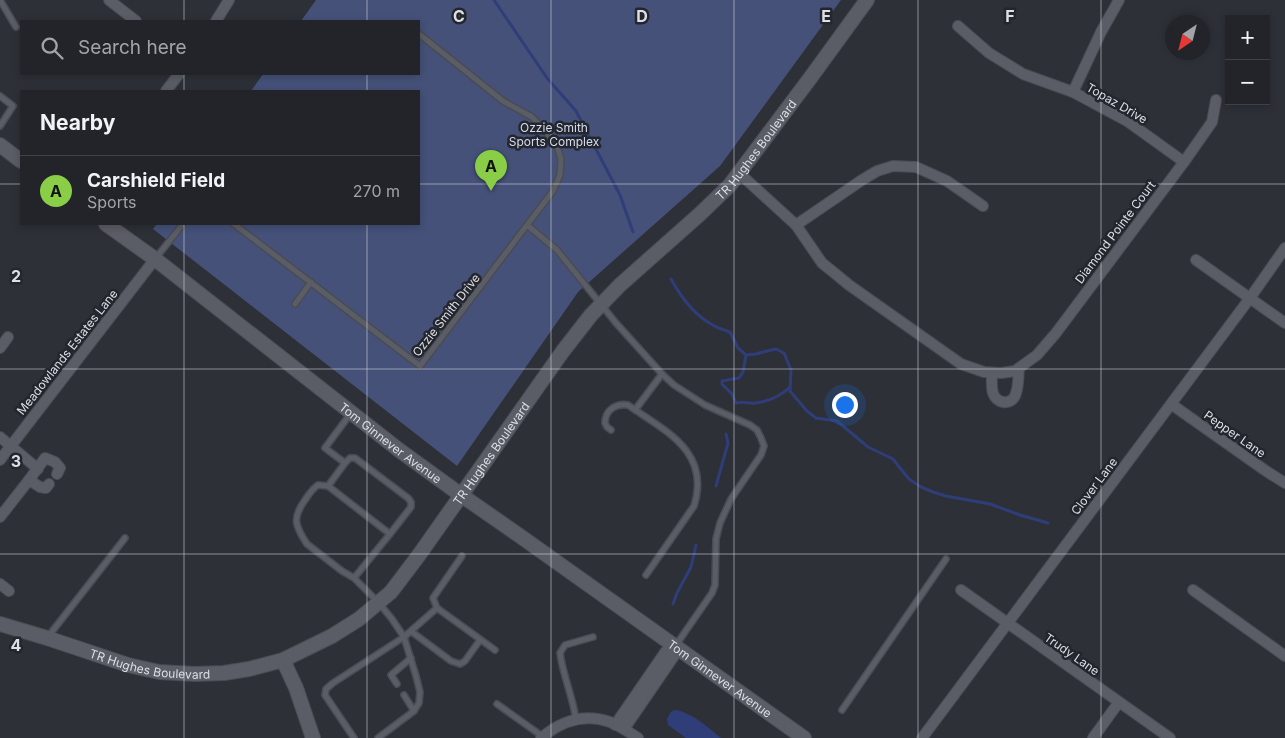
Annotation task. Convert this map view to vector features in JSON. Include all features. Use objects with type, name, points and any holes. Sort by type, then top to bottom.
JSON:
[{"type":"main road","name":"TR Hughes Boulevard","points":[[0,624],[159,672],[195,674],[224,673],[283,660],[332,636],[359,619],[391,592],[419,556],[563,351],[591,315],[620,285],[721,195],[740,173],[867,0]]},
{"type":"main road","points":[[0,145],[20,160]]},
{"type":"main road","name":"Tom Ginnever Avenue","points":[[107,225],[155,259],[351,413],[461,496],[804,738]]},
{"type":"main road","points":[[283,660],[296,688],[313,738]]},
{"type":"street","points":[[109,0],[135,20]]},
{"type":"street","points":[[217,20],[229,0]]},
{"type":"street","name":"Topaz Drive","points":[[1119,0],[1101,32],[1073,92],[1128,121],[1184,162]]},
{"type":"street","points":[[958,26],[989,53],[1023,74],[1073,92]]},
{"type":"street","points":[[167,90],[178,75]]},
{"type":"street","name":"Diamond Pointe Court","points":[[740,173],[796,225],[822,263],[849,285],[961,364],[984,372],[1001,373],[1015,371],[1036,355],[1056,333],[1184,162],[1212,122],[1216,100]]},
{"type":"street","points":[[796,225],[862,180],[877,171],[893,166],[916,167],[947,182],[983,206]]},
{"type":"street","name":"Clover Lane","points":[[922,738],[1250,298],[1285,248]]},
{"type":"street","name":"Meadowlands Estates Lane","points":[[0,460],[155,259]]},
{"type":"street","points":[[1196,260],[1285,323]]},
{"type":"street","points":[[0,348],[8,337]]},
{"type":"street","points":[[992,373],[993,392],[996,398],[1009,402],[1014,398],[1018,386],[1019,368]]},
{"type":"street","name":"Pepper Lane","points":[[1171,404],[1285,483]]},
{"type":"street","points":[[0,437],[38,468]]},
{"type":"street","points":[[0,517],[45,458],[55,462],[60,468],[57,474]]},
{"type":"street","points":[[30,480],[40,487],[46,488],[50,484]]},
{"type":"street","points":[[0,584],[9,591]]},
{"type":"street","name":"Trudy Lane","points":[[960,590],[1170,738]]},
{"type":"street","points":[[1193,590],[1285,656]]},
{"type":"street","points":[[620,727],[674,656],[675,646]]},
{"type":"street","points":[[1093,738],[1119,702]]},
{"type":"street","points":[[543,738],[552,728],[568,721],[588,718],[610,722],[638,738]]},
{"type":"lane","points":[[0,0],[16,27]]},
{"type":"lane","points":[[420,35],[503,101],[532,117],[556,143],[561,159],[560,175],[553,191],[527,225],[558,250],[616,323],[674,385],[698,401],[750,425],[757,430],[761,438],[764,446],[761,455],[731,499],[720,523],[716,540],[715,584],[712,594],[675,646]]},
{"type":"lane","points":[[0,96],[13,106],[0,126]]},
{"type":"lane","points":[[155,259],[181,225]]},
{"type":"lane","name":"Ozzie Smith Drive","points":[[235,225],[420,366],[527,225]]},
{"type":"lane","points":[[294,304],[311,282]]},
{"type":"lane","points":[[635,410],[662,374]]},
{"type":"lane","points":[[611,430],[605,423],[605,418],[611,409],[617,405],[628,405],[681,443],[694,462],[698,486],[694,506],[646,575]]},
{"type":"lane","points":[[344,463],[325,448],[351,413]]},
{"type":"lane","points":[[328,486],[344,463],[350,458],[355,458],[411,502],[410,507],[390,534],[354,578]]},
{"type":"lane","points":[[378,738],[414,711],[419,703],[420,692],[404,638],[378,602],[354,578],[307,544],[297,524],[297,513],[314,488],[318,485],[328,486],[390,534]]},
{"type":"lane","points":[[47,638],[125,538]]},
{"type":"lane","points":[[462,556],[433,598],[436,608],[495,650]]},
{"type":"lane","points":[[842,710],[946,559]]},
{"type":"lane","points":[[354,738],[325,695],[326,689],[404,638],[436,608]]},
{"type":"lane","points":[[412,632],[451,661],[460,664],[465,661],[480,640]]},
{"type":"lane","points":[[576,720],[561,664],[560,653],[565,645],[593,636]]},
{"type":"lane","points":[[397,684],[391,675],[411,658]]},
{"type":"lane","points":[[404,695],[414,711]]},
{"type":"lane","points":[[497,704],[543,738]]},
{"type":"green space","name":"Ozzie Smith Sports Complex","points":[[316,0],[841,0],[720,166],[578,292],[457,466],[153,229],[156,225],[420,225],[420,90],[252,90],[262,75],[420,75],[420,20],[302,20]]},
{"type":"shaded area","points":[[674,710],[693,717],[721,738],[686,738],[668,725],[667,719]]},
{"type":"waterway","points":[[494,0],[547,78],[576,111],[620,195],[633,232]]},
{"type":"waterway","points":[[671,279],[683,299],[693,310],[713,325],[730,332],[738,348],[746,355],[776,349],[784,353],[791,370],[790,391],[807,411],[816,418],[837,421],[868,447],[893,459],[909,479],[921,487],[946,496],[990,504],[1048,523]]},
{"type":"waterway","points":[[746,355],[743,372],[739,378],[722,381],[722,384],[732,394],[736,403],[766,401],[790,387]]},
{"type":"waterway","points":[[716,486],[728,443],[726,434]]},
{"type":"waterway","points":[[673,604],[691,567],[696,545]]},
{"type":"place","name":"Carshield Field","points":[[491,191]]}]
